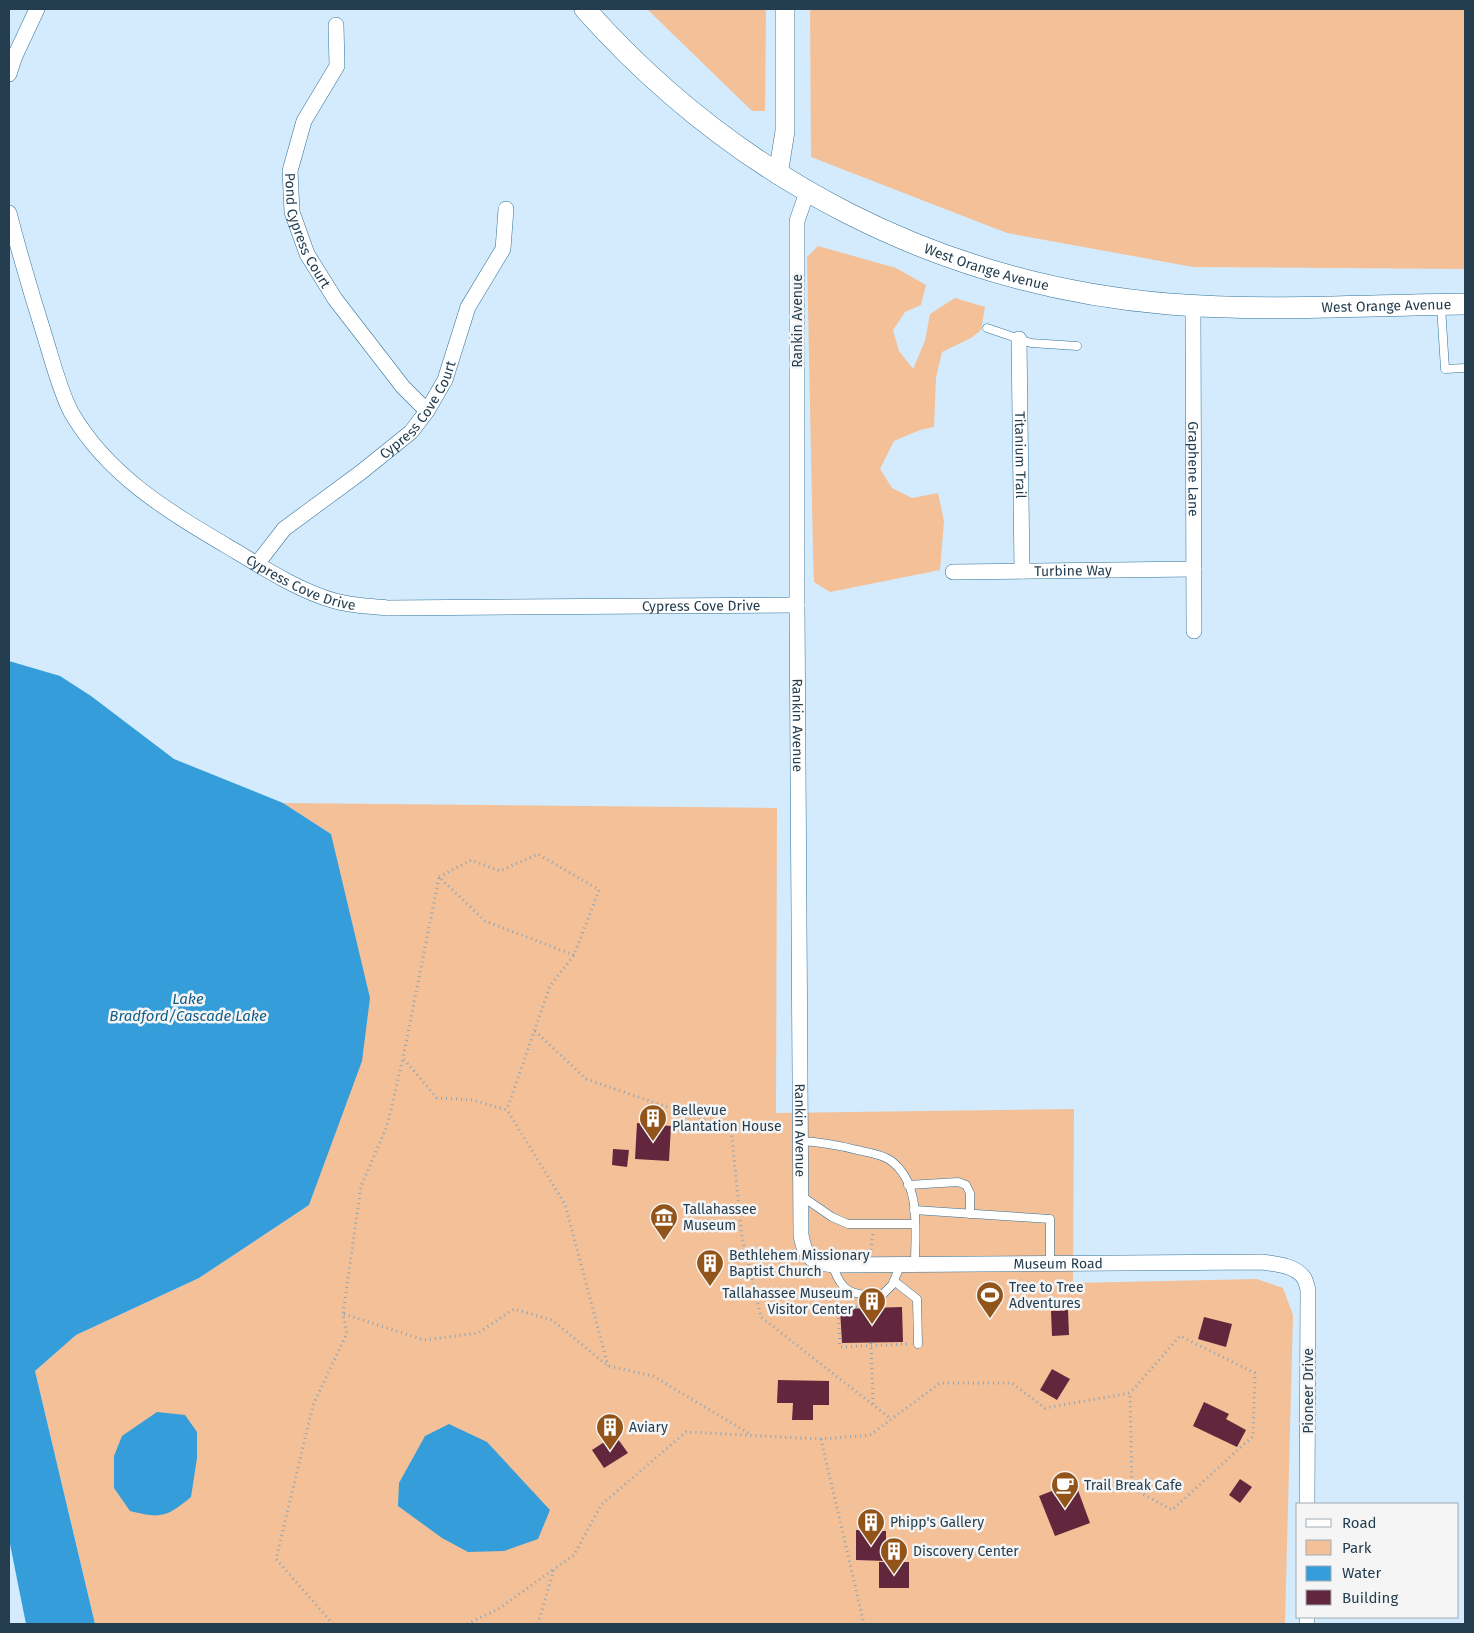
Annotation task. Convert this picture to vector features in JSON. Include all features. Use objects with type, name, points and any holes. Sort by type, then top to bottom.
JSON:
[{"type":"main road","name":"West Orange Avenue","points":[[585,9],[625,52],[702,121],[807,192],[856,218],[919,246],[1023,280],[1121,299],[1235,308],[1465,304]]},
{"type":"street","points":[[9,74],[15,56],[37,9]]},
{"type":"street","points":[[778,174],[785,130],[785,9]]},
{"type":"street","name":"Pond Cypress Court","points":[[336,25],[336,66],[304,121],[290,171],[292,212],[306,254],[335,299],[403,387],[427,411]]},
{"type":"street","name":"Rankin Avenue","points":[[807,192],[797,221],[797,605],[800,1235],[803,1249],[810,1258]]},
{"type":"street","name":"Cypress Cove Court","points":[[257,564],[284,529],[360,474],[411,432],[427,411],[446,380],[468,307],[503,249],[506,209]]},
{"type":"street","name":"Cypress Cove Drive","points":[[9,213],[53,364],[70,410],[105,459],[145,494],[174,514],[257,564],[314,594],[358,606],[387,608],[797,605]]},
{"type":"street","name":"Graphene Lane","points":[[1193,306],[1194,631]]},
{"type":"street","name":"Titanium Trail","points":[[1019,339],[1022,571]]},
{"type":"street","name":"Turbine Way","points":[[953,572],[1194,569]]},
{"type":"street","name":"Museum Road","points":[[810,1258],[822,1264],[832,1265],[1262,1262],[1286,1266],[1304,1278]]},
{"type":"street","name":"Pioneer Drive","points":[[1304,1278],[1308,1290],[1307,1503]]},
{"type":"lane","points":[[1441,304],[1445,369],[1465,368]]},
{"type":"lane","points":[[987,328],[1019,339],[1042,344],[1077,346]]},
{"type":"lane","points":[[800,1141],[821,1142],[889,1159],[899,1169],[913,1197],[915,1224],[908,1264],[883,1294],[870,1296],[851,1292],[842,1285],[832,1265]]},
{"type":"lane","points":[[908,1185],[958,1182],[966,1185],[970,1193],[970,1214]]},
{"type":"lane","points":[[800,1195],[832,1217],[848,1224],[915,1224]]},
{"type":"lane","points":[[914,1210],[1050,1219],[1050,1263]]},
{"type":"lane","points":[[894,1281],[917,1300],[918,1344]]},
{"type":"path","points":[[439,877],[471,860],[500,871],[538,854],[600,890],[574,955],[550,986],[507,1110]]},
{"type":"path","points":[[439,877],[485,920],[574,955]]},
{"type":"path","points":[[332,1624],[276,1559],[313,1406],[347,1333],[344,1314],[362,1186],[387,1126],[404,1058],[439,877]]},
{"type":"path","points":[[535,1031],[586,1079],[731,1129],[742,1237],[761,1317],[891,1419]]},
{"type":"path","points":[[404,1058],[437,1098],[473,1100],[507,1110],[565,1204],[608,1366]]},
{"type":"path","points":[[870,1255],[875,1224]]},
{"type":"path","points":[[862,1306],[838,1307],[840,1346],[918,1344]]},
{"type":"path","points":[[344,1314],[424,1340],[478,1333],[514,1309],[552,1320],[608,1366],[652,1376],[752,1435]]},
{"type":"path","points":[[467,1624],[500,1608],[574,1555],[601,1505],[686,1432],[821,1439],[870,1434],[940,1383],[1012,1382],[1045,1408],[1130,1393],[1180,1336],[1255,1373],[1254,1436],[1172,1510],[1132,1488],[1130,1393]]},
{"type":"path","points":[[871,1344],[873,1405]]},
{"type":"path","points":[[821,1439],[864,1624]]},
{"type":"path","points":[[538,1624],[554,1569]]},
{"type":"green space","points":[[647,9],[766,9],[765,111],[752,111]]},
{"type":"green space","points":[[810,9],[1465,9],[1465,269],[1193,267],[1007,233],[811,157]]},
{"type":"green space","points":[[818,246],[896,268],[926,285],[921,305],[905,312],[893,330],[899,351],[913,369],[925,341],[930,314],[955,298],[985,307],[981,330],[971,338],[942,352],[936,378],[934,427],[920,430],[894,441],[880,469],[892,488],[912,498],[938,493],[944,521],[940,570],[830,592],[814,582],[807,257]]},
{"type":"green space","name":"Tallahassee Museum","points":[[283,803],[777,808],[776,1113],[1074,1109],[1073,1283],[1257,1279],[1283,1288],[1293,1315],[1285,1624],[95,1624],[35,1371],[76,1335],[199,1278],[309,1205],[331,834]]},
{"type":"water","name":"Lake Bradford/Cascade Lake","points":[[9,661],[60,676],[91,696],[174,759],[283,803],[331,834],[370,998],[362,1061],[309,1205],[199,1278],[76,1335],[35,1371],[95,1624],[26,1624],[9,1539]]},
{"type":"water","points":[[157,1412],[185,1415],[197,1432],[197,1458],[191,1497],[169,1512],[149,1515],[130,1511],[114,1488],[114,1456],[122,1436]]},
{"type":"water","points":[[449,1424],[487,1442],[550,1510],[538,1539],[504,1551],[468,1552],[442,1538],[398,1506],[399,1483],[425,1436]]},
{"type":"building","name":"Bellevue Plantation House","points":[[637,1123],[671,1126],[669,1161],[635,1159]]},
{"type":"building","points":[[613,1149],[629,1150],[627,1167],[612,1165]]},
{"type":"building","name":"Tallahassee Museum Visitor Center","points":[[902,1307],[903,1342],[842,1343],[840,1309]]},
{"type":"building","points":[[1068,1310],[1069,1335],[1052,1336],[1051,1311]]},
{"type":"building","points":[[1204,1317],[1232,1324],[1226,1347],[1198,1339]]},
{"type":"building","points":[[1052,1369],[1070,1379],[1057,1400],[1040,1390]]},
{"type":"building","points":[[778,1380],[829,1381],[829,1405],[813,1405],[813,1420],[792,1420],[793,1403],[777,1403]]},
{"type":"building","points":[[1204,1402],[1229,1414],[1226,1419],[1246,1430],[1237,1447],[1193,1426]]},
{"type":"building","name":"Aviary","points":[[615,1435],[628,1453],[604,1468],[592,1450]]},
{"type":"building","points":[[1240,1479],[1252,1487],[1240,1503],[1229,1495]]},
{"type":"building","name":"Trail Break Cafe","points":[[1075,1482],[1090,1523],[1055,1536],[1039,1496]]},
{"type":"building","name":"Phipp's Gallery","points":[[856,1530],[886,1531],[886,1561],[856,1560]]},
{"type":"building","name":"Discovery Center","points":[[879,1562],[909,1562],[909,1588],[879,1588]]},
{"type":"place","name":"Bellevue Plantation House","points":[[653,1142]]},
{"type":"place","name":"Tallahassee Museum","points":[[664,1241]]},
{"type":"place","name":"Bethlehem Missionary Baptist Church","points":[[710,1287]]},
{"type":"place","name":"Tree to Tree Adventures","points":[[990,1319]]},
{"type":"place","name":"Tallahassee Museum Visitor Center","points":[[872,1325]]},
{"type":"place","name":"Aviary","points":[[610,1451]]},
{"type":"place","name":"Trail Break Cafe","points":[[1065,1509]]},
{"type":"place","name":"Phipp's Gallery","points":[[871,1546]]},
{"type":"place","name":"Discovery Center","points":[[894,1575]]}]
